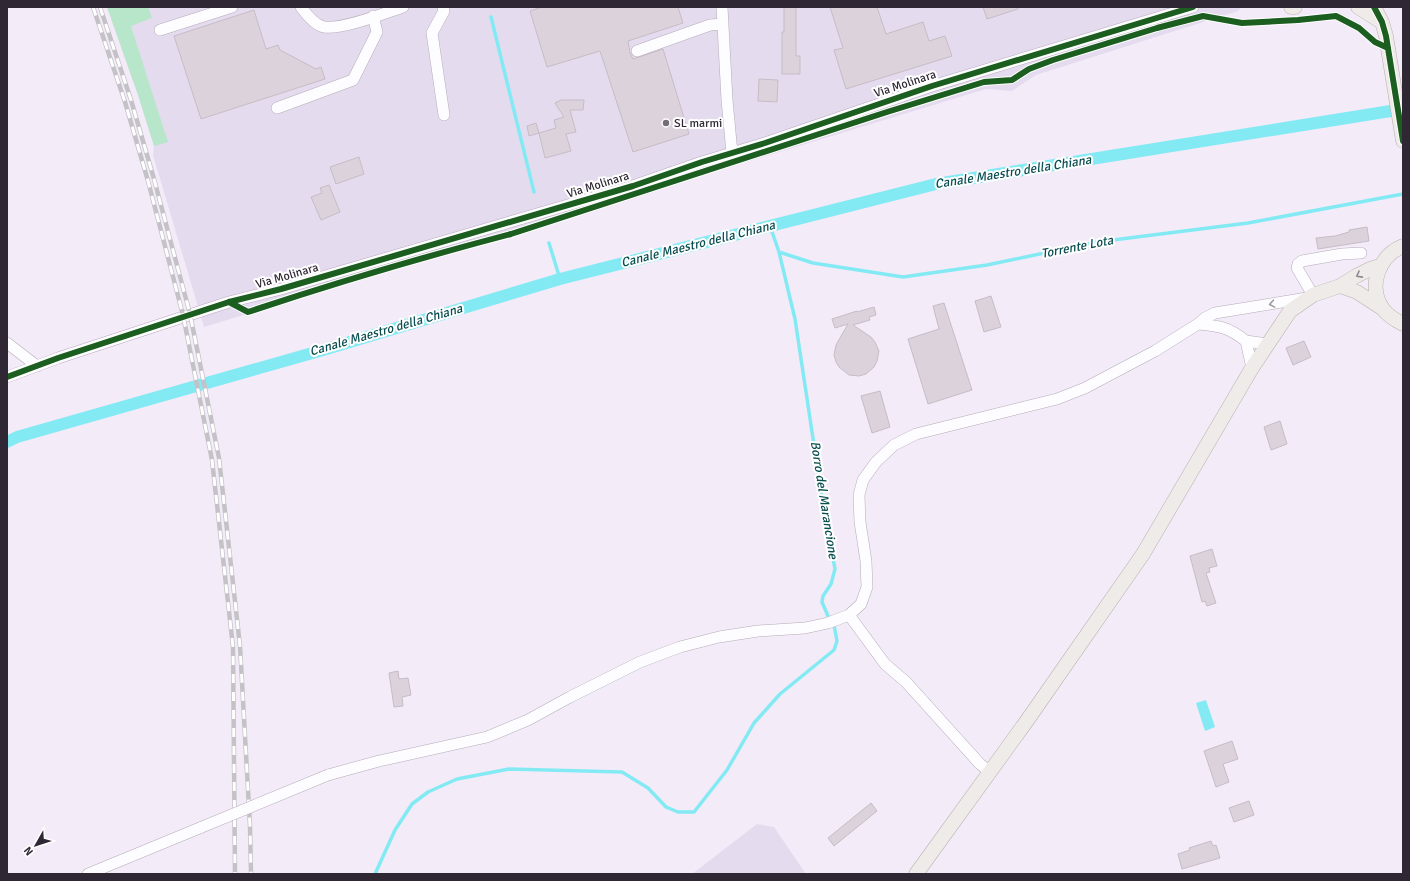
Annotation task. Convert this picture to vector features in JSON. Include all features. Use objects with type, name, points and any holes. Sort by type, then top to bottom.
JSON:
[{"type":"main road","points":[[1358,7],[1382,22]]},
{"type":"main road","points":[[1374,7],[1382,22],[1403,141]]},
{"type":"main road","points":[[1383,309],[1377,295],[1376,280],[1380,266],[1386,256],[1395,249],[1403,246]]},
{"type":"main road","points":[[916,874],[1026,722],[1143,554],[1252,368],[1290,311],[1312,296],[1340,286],[1370,269],[1380,266]]},
{"type":"main road","points":[[1340,286],[1357,292],[1403,324]]},
{"type":"street","points":[[160,30],[232,7]]},
{"type":"street","points":[[301,7],[310,18],[323,27],[339,27],[403,7]]},
{"type":"street","points":[[444,7],[444,11],[432,33],[444,115]]},
{"type":"street","points":[[722,7],[727,100],[732,153]]},
{"type":"street","name":"Via Molinara","points":[[7,378],[37,366],[229,302],[281,290],[632,186],[932,86],[1192,7]]},
{"type":"street","points":[[277,108],[352,80],[377,32],[372,16]]},
{"type":"street","points":[[638,51],[710,25],[723,24]]},
{"type":"street","points":[[88,874],[328,774],[487,737],[528,720],[640,662],[680,647],[719,637],[758,631],[805,628],[828,623],[849,615],[860,604],[867,587],[866,561],[860,522],[859,495],[863,480],[876,462],[894,445],[916,434],[1057,399],[1085,388],[1155,351],[1215,313],[1312,296],[1297,268],[1298,264],[1342,254],[1361,253]]},
{"type":"street","points":[[1229,330],[1230,319],[1235,310]]},
{"type":"street","points":[[1198,324],[1221,326],[1235,332],[1246,341],[1267,344]]},
{"type":"street","points":[[1246,341],[1252,368]]},
{"type":"street","points":[[7,343],[37,366]]},
{"type":"street","points":[[849,615],[885,664],[906,682],[980,764],[990,772]]},
{"type":"shaded area","points":[[107,7],[1241,7],[1238,11],[1036,75],[1012,91],[986,89],[204,327],[153,155],[154,146]]},
{"type":"shaded area","points":[[757,824],[774,827],[806,874],[692,874]]},
{"type":"green space","points":[[107,7],[148,7],[152,18],[131,26],[168,142],[154,146]]},
{"type":"water","points":[[1206,700],[1215,727],[1205,731],[1196,703]]},
{"type":"building","points":[[542,7],[678,7],[683,23],[628,41],[630,53],[633,59],[663,49],[689,134],[633,152],[600,51],[547,67],[530,11]]},
{"type":"building","points":[[784,7],[796,7],[796,56],[800,56],[800,74],[782,74],[782,32],[784,32]]},
{"type":"building","points":[[830,7],[877,7],[886,34],[923,22],[929,41],[945,36],[952,56],[846,89],[834,50],[843,48]]},
{"type":"building","points":[[983,7],[1018,7],[1018,9],[987,19]]},
{"type":"building","points":[[254,10],[266,49],[278,45],[280,50],[316,69],[321,67],[325,79],[201,119],[174,36]]},
{"type":"building","points":[[759,79],[778,80],[777,102],[758,101]]},
{"type":"building","points":[[561,100],[584,100],[583,110],[570,110],[576,132],[566,134],[571,151],[545,158],[539,133],[556,128],[554,120],[564,117],[555,103]]},
{"type":"building","points":[[536,123],[539,133],[529,136],[527,126]]},
{"type":"building","points":[[359,157],[364,174],[336,184],[330,167]]},
{"type":"building","points":[[329,185],[340,212],[321,220],[311,197],[322,193],[320,188]]},
{"type":"building","points":[[1367,227],[1369,241],[1318,249],[1316,238],[1335,236],[1349,232],[1349,230]]},
{"type":"building","points":[[991,296],[1001,327],[984,332],[975,301]]},
{"type":"building","points":[[944,303],[972,390],[928,404],[908,339],[939,329],[933,306]]},
{"type":"building","points":[[874,307],[876,315],[869,317],[870,320],[853,325],[871,337],[875,342],[879,351],[877,361],[874,367],[866,374],[859,376],[849,375],[839,367],[834,355],[836,345],[848,324],[835,328],[832,319]]},
{"type":"building","points":[[1304,341],[1311,357],[1293,365],[1286,348]]},
{"type":"building","points":[[880,391],[890,427],[872,433],[861,396]]},
{"type":"building","points":[[1280,421],[1287,444],[1271,450],[1264,427]]},
{"type":"building","points":[[1212,549],[1217,566],[1209,568],[1210,572],[1206,573],[1216,603],[1207,606],[1205,601],[1202,602],[1190,556]]},
{"type":"building","points":[[398,671],[399,679],[408,678],[411,695],[402,697],[403,706],[394,707],[389,673]]},
{"type":"building","points":[[1232,741],[1238,759],[1223,764],[1229,782],[1216,787],[1204,751]]},
{"type":"building","points":[[1249,801],[1254,815],[1234,822],[1229,808]]},
{"type":"building","points":[[871,803],[877,811],[834,846],[828,838]]},
{"type":"building","points":[[1211,841],[1213,846],[1216,845],[1220,858],[1182,869],[1178,854],[1190,850],[1189,848]]},
{"type":"waterway","points":[[491,17],[534,192]]},
{"type":"waterway","name":"Canale Maestro della Chiana","points":[[7,442],[17,437],[323,350],[560,279],[936,184],[1403,109]]},
{"type":"waterway","name":"Torrente Lota","points":[[770,226],[779,252],[813,263],[903,277],[987,265],[1097,242],[1248,223],[1403,194]]},
{"type":"waterway","points":[[549,243],[560,279]]},
{"type":"waterway","name":"Borro del Marancione","points":[[375,874],[395,830],[412,804],[428,792],[457,779],[509,769],[622,772],[648,788],[666,807],[678,812],[694,812],[727,770],[754,723],[780,694],[834,650],[837,641],[834,625],[822,602],[823,596],[831,584],[835,569],[822,498],[795,319],[779,252]]},
{"type":"railway","points":[[93,7],[125,102],[148,181],[183,315],[212,460],[233,647],[235,874]]},
{"type":"railway","points":[[100,7],[131,100],[190,314],[219,458],[240,646],[250,826],[251,874]]},
{"type":"cycle path","points":[[7,377],[58,358],[229,302],[281,289],[633,186],[932,86],[1193,7]]},
{"type":"cycle path","points":[[1374,7],[1382,22],[1386,36],[1403,141]]},
{"type":"cycle path","points":[[229,302],[248,312],[379,271],[511,234],[984,82],[1012,80],[1029,69],[1053,60],[1157,28],[1203,16],[1242,23],[1336,16],[1359,28],[1375,42],[1388,48]]},
{"type":"place","name":"SL marmi","points":[[666,123]]}]
